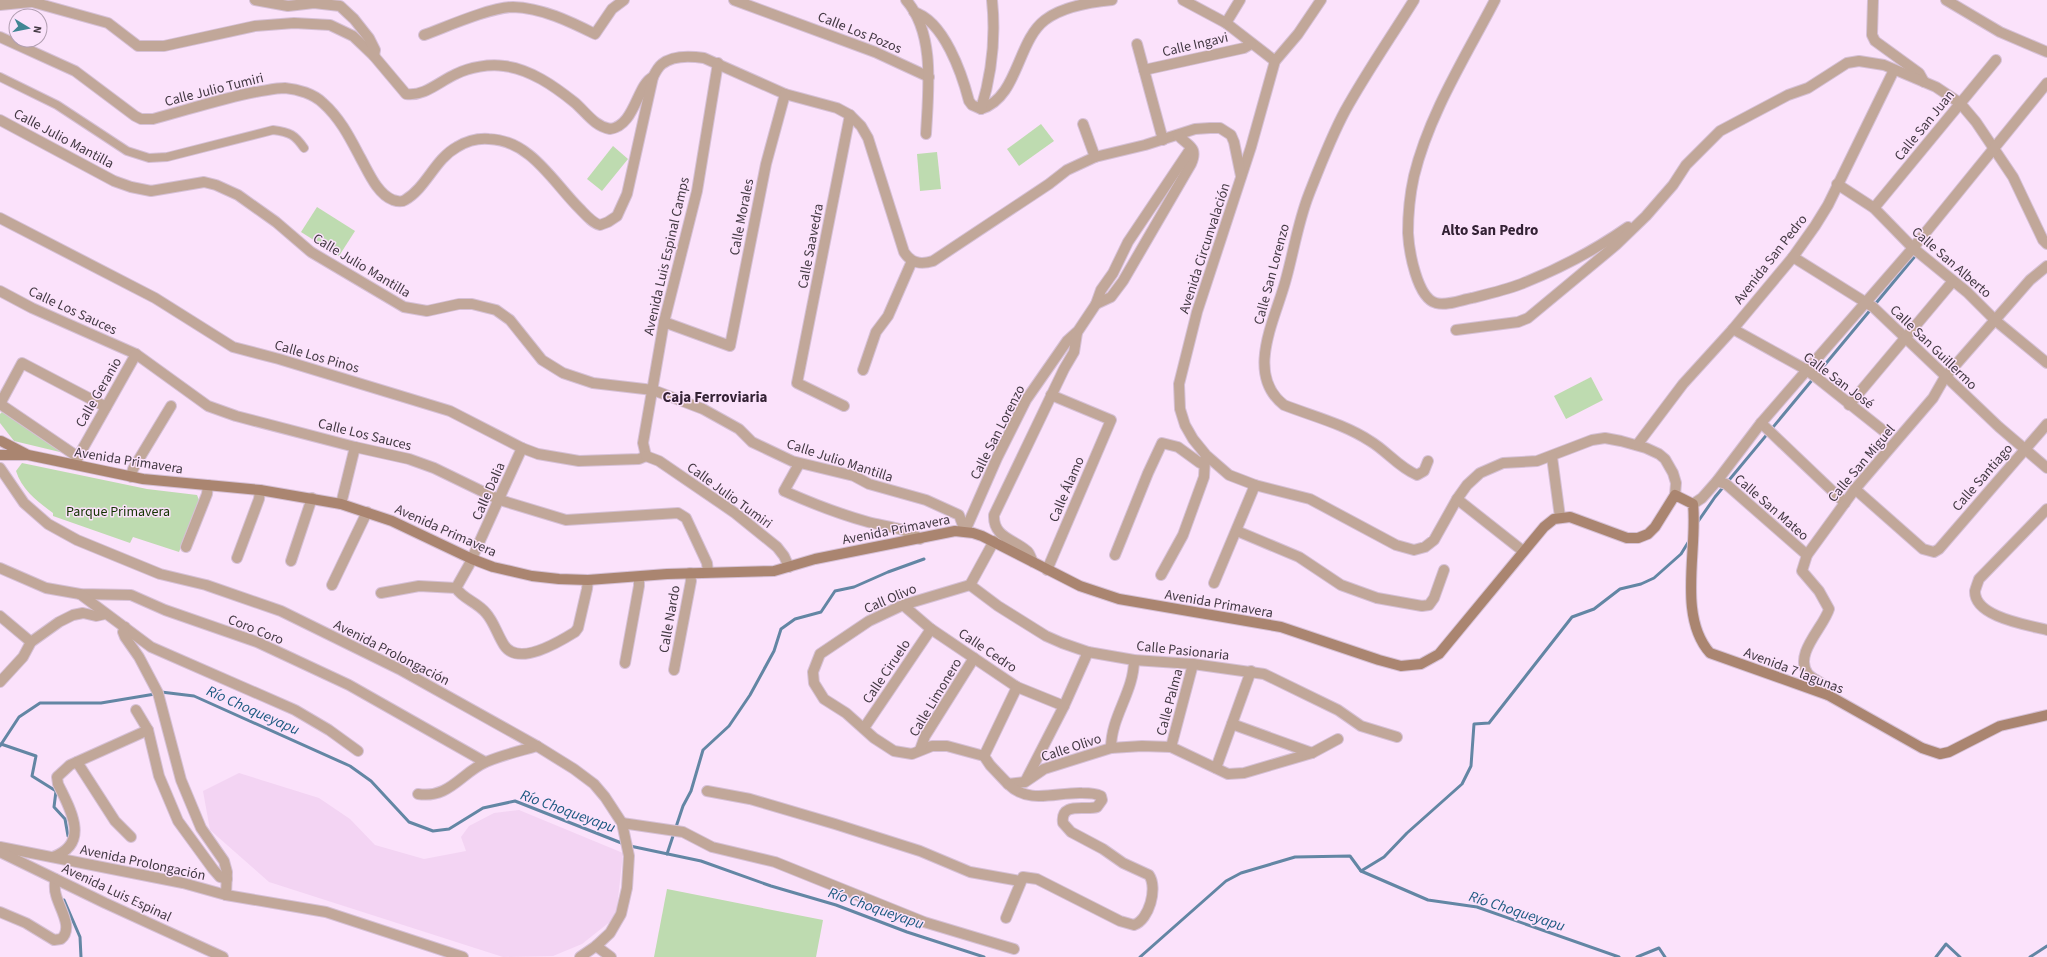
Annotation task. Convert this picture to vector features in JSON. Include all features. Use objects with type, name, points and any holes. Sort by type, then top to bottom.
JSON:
[{"type":"main road","name":"Avenida Primavera","points":[[0,440],[28,455]]},
{"type":"main road","points":[[0,440],[3,446],[0,454]]},
{"type":"main road","name":"Avenida Primavera","points":[[0,454],[28,455],[77,462],[131,477],[260,490],[341,504],[392,521],[472,559],[508,571],[532,576],[588,580],[708,572],[774,571],[815,559],[955,531],[965,532],[994,541],[1080,586],[1119,599],[1281,627],[1401,666],[1421,664],[1439,654],[1544,527],[1560,517]]},
{"type":"main road","points":[[1560,517],[1570,517],[1627,538],[1638,538],[1648,534],[1655,527],[1675,495],[1693,504]]},
{"type":"main road","name":"Avenida 7 lagunas","points":[[1693,504],[1693,612],[1699,636],[1710,653],[1828,696],[1922,748],[1940,754],[1949,752],[2000,726],[2047,715]]},
{"type":"street","points":[[0,5],[45,0]]},
{"type":"street","points":[[255,0],[288,6],[314,3],[340,6],[354,19],[369,38],[374,50],[374,56]]},
{"type":"street","points":[[424,35],[484,13],[512,7],[564,18],[595,34],[612,9],[624,0]]},
{"type":"street","name":"Calle Los Pozos","points":[[734,0],[875,52],[930,77]]},
{"type":"street","points":[[906,0],[914,12],[923,33],[930,77],[926,134]]},
{"type":"street","points":[[981,109],[994,49],[995,26],[992,0]]},
{"type":"street","points":[[914,12],[923,15],[934,26],[960,70],[969,101],[972,105],[981,109],[990,107],[1004,91],[1019,65],[1023,50],[1044,20],[1084,3],[1112,0]]},
{"type":"street","points":[[1183,0],[1226,23],[1251,44],[1275,61]]},
{"type":"street","points":[[1226,23],[1240,0]]},
{"type":"street","points":[[1242,176],[1275,61],[1298,34],[1321,0]]},
{"type":"street","name":"Calle San Lorenzo","points":[[1414,0],[1346,109],[1308,195],[1299,222],[1287,278],[1266,345],[1263,363],[1265,380],[1275,398],[1284,405],[1359,434],[1371,441],[1394,462],[1417,475],[1424,471],[1428,461]]},
{"type":"street","points":[[1495,0],[1443,101],[1429,132],[1415,175],[1410,204],[1408,233],[1410,251],[1423,293],[1429,300],[1443,304],[1521,284],[1605,243],[1641,217],[1646,216]]},
{"type":"street","points":[[1873,0],[1872,35],[1875,41],[1919,73],[1924,82]]},
{"type":"street","points":[[1946,0],[2000,32],[2047,52]]},
{"type":"street","points":[[26,1],[108,23],[138,46],[164,46],[255,26],[294,23],[330,25],[342,29],[353,36],[374,56],[403,91],[410,94],[420,93],[457,73],[474,68],[504,66],[524,71],[574,102],[598,125],[610,129],[621,123],[634,108],[645,82],[653,77],[661,64],[671,59],[694,56],[718,63],[785,94],[837,108],[850,115],[862,126],[868,138],[904,252],[912,261],[888,316],[876,332],[864,370]]},
{"type":"street","name":"Calle Julio Tumiri","points":[[0,37],[75,71],[134,116],[141,119],[153,119],[230,97],[265,90],[284,88],[311,95],[322,102],[335,114],[375,184],[392,200],[404,201],[418,189],[438,163],[456,147],[474,139],[490,139],[514,145],[536,161],[588,217],[596,224],[600,225],[617,216],[627,194],[653,77]]},
{"type":"street","points":[[1136,44],[1162,140]]},
{"type":"street","name":"Calle Ingavi","points":[[1144,70],[1244,48],[1251,44]]},
{"type":"street","name":"Calle San Juan","points":[[1874,208],[1996,60]]},
{"type":"street","points":[[1456,330],[1518,322],[1528,318],[1616,245],[1646,216],[1673,185],[1686,165],[1720,131],[1788,95],[1808,88],[1847,63],[1859,61],[1872,62],[1924,82],[1952,96],[1960,103],[1994,147],[2013,177],[2043,240],[2047,244]]},
{"type":"street","name":"Avenida Luis Espinal Camps","points":[[646,456],[643,443],[664,322],[697,191],[718,63]]},
{"type":"street","name":"Avenida San Pedro","points":[[1637,445],[1683,384],[1733,329],[1793,257],[1815,226],[1828,205],[1894,70]]},
{"type":"street","points":[[0,77],[57,105],[116,145],[142,156],[167,157],[274,130],[285,131],[296,137],[304,148]]},
{"type":"street","points":[[1693,504],[1702,498],[1717,481],[1761,423],[1913,248],[2047,82]]},
{"type":"street","name":"Calle Morales","points":[[664,322],[730,346],[766,164],[785,94]]},
{"type":"street","name":"Calle Saavedra","points":[[844,406],[797,383],[850,115]]},
{"type":"street","name":"Calle Julio Mantilla","points":[[0,120],[114,181],[131,187],[160,191],[204,182],[226,189],[276,222],[311,252],[404,307],[427,311],[459,304],[485,306],[496,310],[510,320],[532,349],[552,368],[574,378],[593,383],[653,390],[703,409],[739,429],[752,442],[799,464],[854,476],[869,484],[926,500],[959,515],[965,532]]},
{"type":"street","points":[[1083,124],[1094,157]]},
{"type":"street","name":"Avenida Circunvalación","points":[[912,261],[926,263],[933,261],[1049,184],[1067,170],[1094,157],[1162,140],[1196,129],[1220,128],[1231,135],[1242,176],[1197,312],[1179,384],[1180,409],[1184,425],[1205,459],[1229,475],[1255,485],[1310,499],[1396,545],[1414,550],[1425,546],[1434,540],[1466,485],[1480,473],[1490,467],[1503,464],[1537,461],[1552,457],[1592,440],[1605,438],[1637,445],[1655,452],[1665,459],[1673,474],[1676,483],[1675,495]]},
{"type":"street","points":[[1096,304],[1111,297],[1123,281],[1191,164],[1194,154],[1191,144],[1182,140],[1178,135]]},
{"type":"street","name":"Calle San Lorenzo","points":[[965,532],[997,458],[1026,400],[1067,340],[1076,333],[1096,304],[1101,290],[1113,273],[1128,242],[1189,151],[1192,151]]},
{"type":"street","name":"Calle San Alberto","points":[[1837,184],[1874,208],[1913,248],[1953,281],[1996,321],[2047,363]]},
{"type":"street","name":"Calle Los Pinos","points":[[0,218],[155,298],[233,346],[301,365],[450,411],[522,448],[538,454],[579,461],[639,459],[646,456]]},
{"type":"street","name":"Calle San Guillermo","points":[[1793,257],[1866,303],[2024,450],[2047,468]]},
{"type":"street","name":"Calle San Miguel","points":[[1828,696],[1827,689],[1824,685],[1810,675],[1805,667],[1806,648],[1824,623],[1828,609],[1819,591],[1802,571],[1807,556],[1855,489],[1933,398],[1945,377],[1996,321],[2030,280],[2047,266]]},
{"type":"street","points":[[1849,405],[1906,339],[1953,281]]},
{"type":"street","name":"Calle Los Sauces","points":[[0,292],[32,308],[136,354],[208,406],[236,416],[355,447],[409,459],[434,468],[500,500],[566,520],[678,513],[686,518],[707,563],[708,572]]},
{"type":"street","name":"Calle San José","points":[[1733,329],[1807,370],[1849,405],[1885,432]]},
{"type":"street","points":[[1032,562],[1028,552],[998,532],[994,523],[994,515],[1051,394],[1074,352],[1076,333]]},
{"type":"street","name":"Calle Geranio","points":[[77,462],[136,354]]},
{"type":"street","points":[[77,462],[0,404],[22,363],[106,407]]},
{"type":"street","name":"Calle Álamo","points":[[1047,570],[1111,420],[1051,394]]},
{"type":"street","points":[[131,477],[133,469],[171,406]]},
{"type":"street","points":[[1761,423],[1845,503]]},
{"type":"street","name":"Calle Santiago","points":[[1855,489],[1923,549],[1930,552],[1939,549],[2047,424]]},
{"type":"street","points":[[1115,555],[1148,473],[1162,443],[1178,447],[1200,463],[1205,459]]},
{"type":"street","points":[[341,504],[355,447]]},
{"type":"street","name":"Calle Dalia","points":[[456,588],[472,559],[500,500],[522,448]]},
{"type":"street","name":"Calle Julio Tumiri","points":[[646,456],[659,461],[735,513],[777,547],[784,556],[789,567]]},
{"type":"street","points":[[1552,457],[1560,517]]},
{"type":"street","points":[[1161,576],[1183,535],[1204,477],[1205,459]]},
{"type":"street","points":[[799,464],[784,491],[852,517],[909,531],[920,539]]},
{"type":"street","name":"Avenida Prolongación","points":[[0,468],[24,504],[48,524],[77,540],[160,574],[206,585],[281,611],[399,669],[537,746],[574,769],[594,784],[605,797],[623,827],[629,856],[627,888],[621,914],[610,933],[596,946],[580,957]]},
{"type":"street","name":"Calle San Mateo","points":[[1717,481],[1726,484],[1807,556]]},
{"type":"street","points":[[186,547],[207,494],[208,485]]},
{"type":"street","points":[[1214,583],[1255,485]]},
{"type":"street","points":[[237,558],[259,499],[260,490]]},
{"type":"street","points":[[291,561],[312,498]]},
{"type":"street","points":[[1457,499],[1523,551]]},
{"type":"street","points":[[2047,509],[1979,578],[1975,592],[1981,606],[2000,618],[2047,630]]},
{"type":"street","points":[[332,585],[367,512]]},
{"type":"street","points":[[1237,531],[1299,557],[1342,585],[1377,598],[1429,605],[1434,598],[1444,570]]},
{"type":"street","points":[[970,585],[994,541]]},
{"type":"street","name":"Coro Coro","points":[[0,568],[46,588],[80,594],[131,595],[257,642],[349,685],[485,762]]},
{"type":"street","name":"Calle Nardo","points":[[674,670],[691,581],[690,573]]},
{"type":"street","points":[[625,663],[639,586],[639,577]]},
{"type":"street","points":[[381,593],[419,586],[456,588],[460,594],[484,611],[492,620],[504,646],[510,651],[523,655],[535,653],[575,632],[578,628],[586,597],[588,580]]},
{"type":"street","name":"Call Olivo","points":[[864,728],[846,713],[824,699],[814,683],[813,672],[815,662],[820,654],[869,621],[903,605],[970,585]]},
{"type":"street","name":"Calle Pasionaria","points":[[970,585],[998,606],[1046,636],[1088,652],[1134,660],[1193,664],[1264,674],[1314,697],[1338,710],[1361,726],[1397,737]]},
{"type":"street","points":[[80,594],[139,639],[162,653],[258,692],[295,710],[329,730],[358,751]]},
{"type":"street","name":"Calle Cedro","points":[[903,605],[931,629],[1017,687],[1064,706]]},
{"type":"street","points":[[0,682],[23,657],[31,642],[72,615],[83,614],[96,616],[105,614]]},
{"type":"street","points":[[0,616],[31,642]]},
{"type":"street","points":[[125,627],[123,632],[124,637],[139,657],[158,693],[181,780],[201,828],[224,862],[226,895]]},
{"type":"street","name":"Calle Ciruelo","points":[[864,728],[931,629]]},
{"type":"street","points":[[1025,782],[1064,706],[1088,652]]},
{"type":"street","name":"Calle Limonero","points":[[920,750],[925,736],[974,658]]},
{"type":"street","points":[[1111,748],[1111,734],[1132,684],[1134,660]]},
{"type":"street","name":"Calle Palma","points":[[1171,747],[1193,664]]},
{"type":"street","points":[[1216,768],[1251,671]]},
{"type":"street","points":[[984,756],[1017,687]]},
{"type":"street","points":[[136,710],[148,730],[159,776],[178,821],[213,870],[220,877],[226,879]]},
{"type":"street","points":[[1232,724],[1312,753]]},
{"type":"street","points":[[864,728],[874,738],[894,751],[912,754],[932,746],[947,746],[984,756],[1008,784],[1019,793],[1030,796],[1071,792],[1089,793],[1101,796],[1102,800],[1097,807],[1091,809],[1074,808],[1068,810],[1064,814],[1063,823],[1070,832],[1103,849],[1123,863],[1149,875],[1152,879],[1152,887],[1147,909],[1142,921],[1134,925],[1120,921],[1037,879],[1023,877],[1020,881],[1006,918]]},
{"type":"street","points":[[53,857],[62,854],[70,846],[75,822],[58,784],[57,777],[63,770],[77,762],[148,730]]},
{"type":"street","name":"Calle Olivo","points":[[1008,784],[1025,782],[1044,769],[1111,748],[1142,746],[1171,747],[1228,774],[1244,773],[1312,753],[1338,739]]},
{"type":"street","points":[[418,794],[430,796],[440,792],[452,786],[485,762],[537,746]]},
{"type":"street","points":[[77,762],[116,821],[131,837]]},
{"type":"street","points":[[707,791],[750,799],[835,824],[920,851],[970,872],[1020,881]]},
{"type":"street","points":[[623,827],[683,832],[712,847],[775,862],[924,922],[1014,949]]},
{"type":"street","name":"Avenida Prolongación","points":[[0,847],[183,883],[226,895],[326,912],[463,957]]},
{"type":"street","name":"Avenida Luis Espinal","points":[[0,852],[223,957]]},
{"type":"street","points":[[0,912],[26,923],[54,940],[60,939],[66,932],[66,925],[56,895],[55,879]]},
{"type":"street","points":[[596,946],[611,957]]},
{"type":"shaded area","points":[[239,773],[319,798],[350,819],[375,845],[424,859],[466,851],[461,837],[469,826],[494,813],[519,810],[623,853],[616,917],[582,944],[553,956],[503,957],[269,882],[210,830],[203,791]]},
{"type":"green space","points":[[1041,124],[1054,141],[1019,166],[1007,149]]},
{"type":"green space","points":[[613,146],[628,159],[602,191],[587,179]]},
{"type":"green space","points":[[937,152],[941,189],[920,191],[917,154]]},
{"type":"green space","points":[[317,207],[355,231],[339,256],[301,232]]},
{"type":"green space","points":[[1591,377],[1603,400],[1566,419],[1554,396]]},
{"type":"green space","points":[[3,411],[64,453],[14,441],[0,423],[0,414]]},
{"type":"green space","name":"Parque Primavera","points":[[22,463],[147,489],[197,495],[199,500],[179,552],[133,537],[130,543],[53,516],[53,513],[36,500],[22,484],[16,471]]},
{"type":"green space","points":[[667,889],[823,920],[816,957],[654,957]]},
{"type":"waterway","points":[[1697,523],[1715,497],[1916,255]]},
{"type":"waterway","points":[[1361,871],[1384,857],[1407,833],[1462,784],[1471,766],[1474,724],[1489,723],[1572,617],[1594,609],[1620,589],[1641,584],[1654,578],[1681,554],[1689,541]]},
{"type":"waterway","points":[[667,854],[683,806],[691,791],[703,750],[729,726],[750,695],[774,651],[781,629],[795,619],[821,612],[835,591],[854,587],[888,572],[924,559]]},
{"type":"waterway","name":"Río Choqueyapu","points":[[161,692],[194,696],[350,766],[371,781],[409,822],[433,831],[449,829],[483,808],[515,801],[624,844]]},
{"type":"waterway","name":"Río Choqueyapu","points":[[0,746],[19,717],[40,703],[101,703],[155,694]]},
{"type":"waterway","points":[[1,744],[36,756],[32,776],[56,791],[54,807],[65,819],[68,836]]},
{"type":"waterway","name":"Río Choqueyapu","points":[[630,846],[701,861],[771,886],[836,905],[907,932],[984,957]]},
{"type":"waterway","name":"Río Choqueyapu","points":[[1140,957],[1226,881],[1241,873],[1295,857],[1350,856],[1361,871],[1428,900],[1477,907],[1619,957]]},
{"type":"waterway","points":[[64,900],[80,937],[81,957]]},
{"type":"waterway","points":[[1936,957],[1946,944],[1960,957]]},
{"type":"waterway","points":[[2030,957],[2047,946]]},
{"type":"waterway","name":"Río Choqueyapu","points":[[1637,957],[1659,948],[1665,957]]},
{"type":"district","name":"Alto San Pedro","points":[[1490,230]]},
{"type":"district","name":"Caja Ferroviaria","points":[[715,397]]}]
